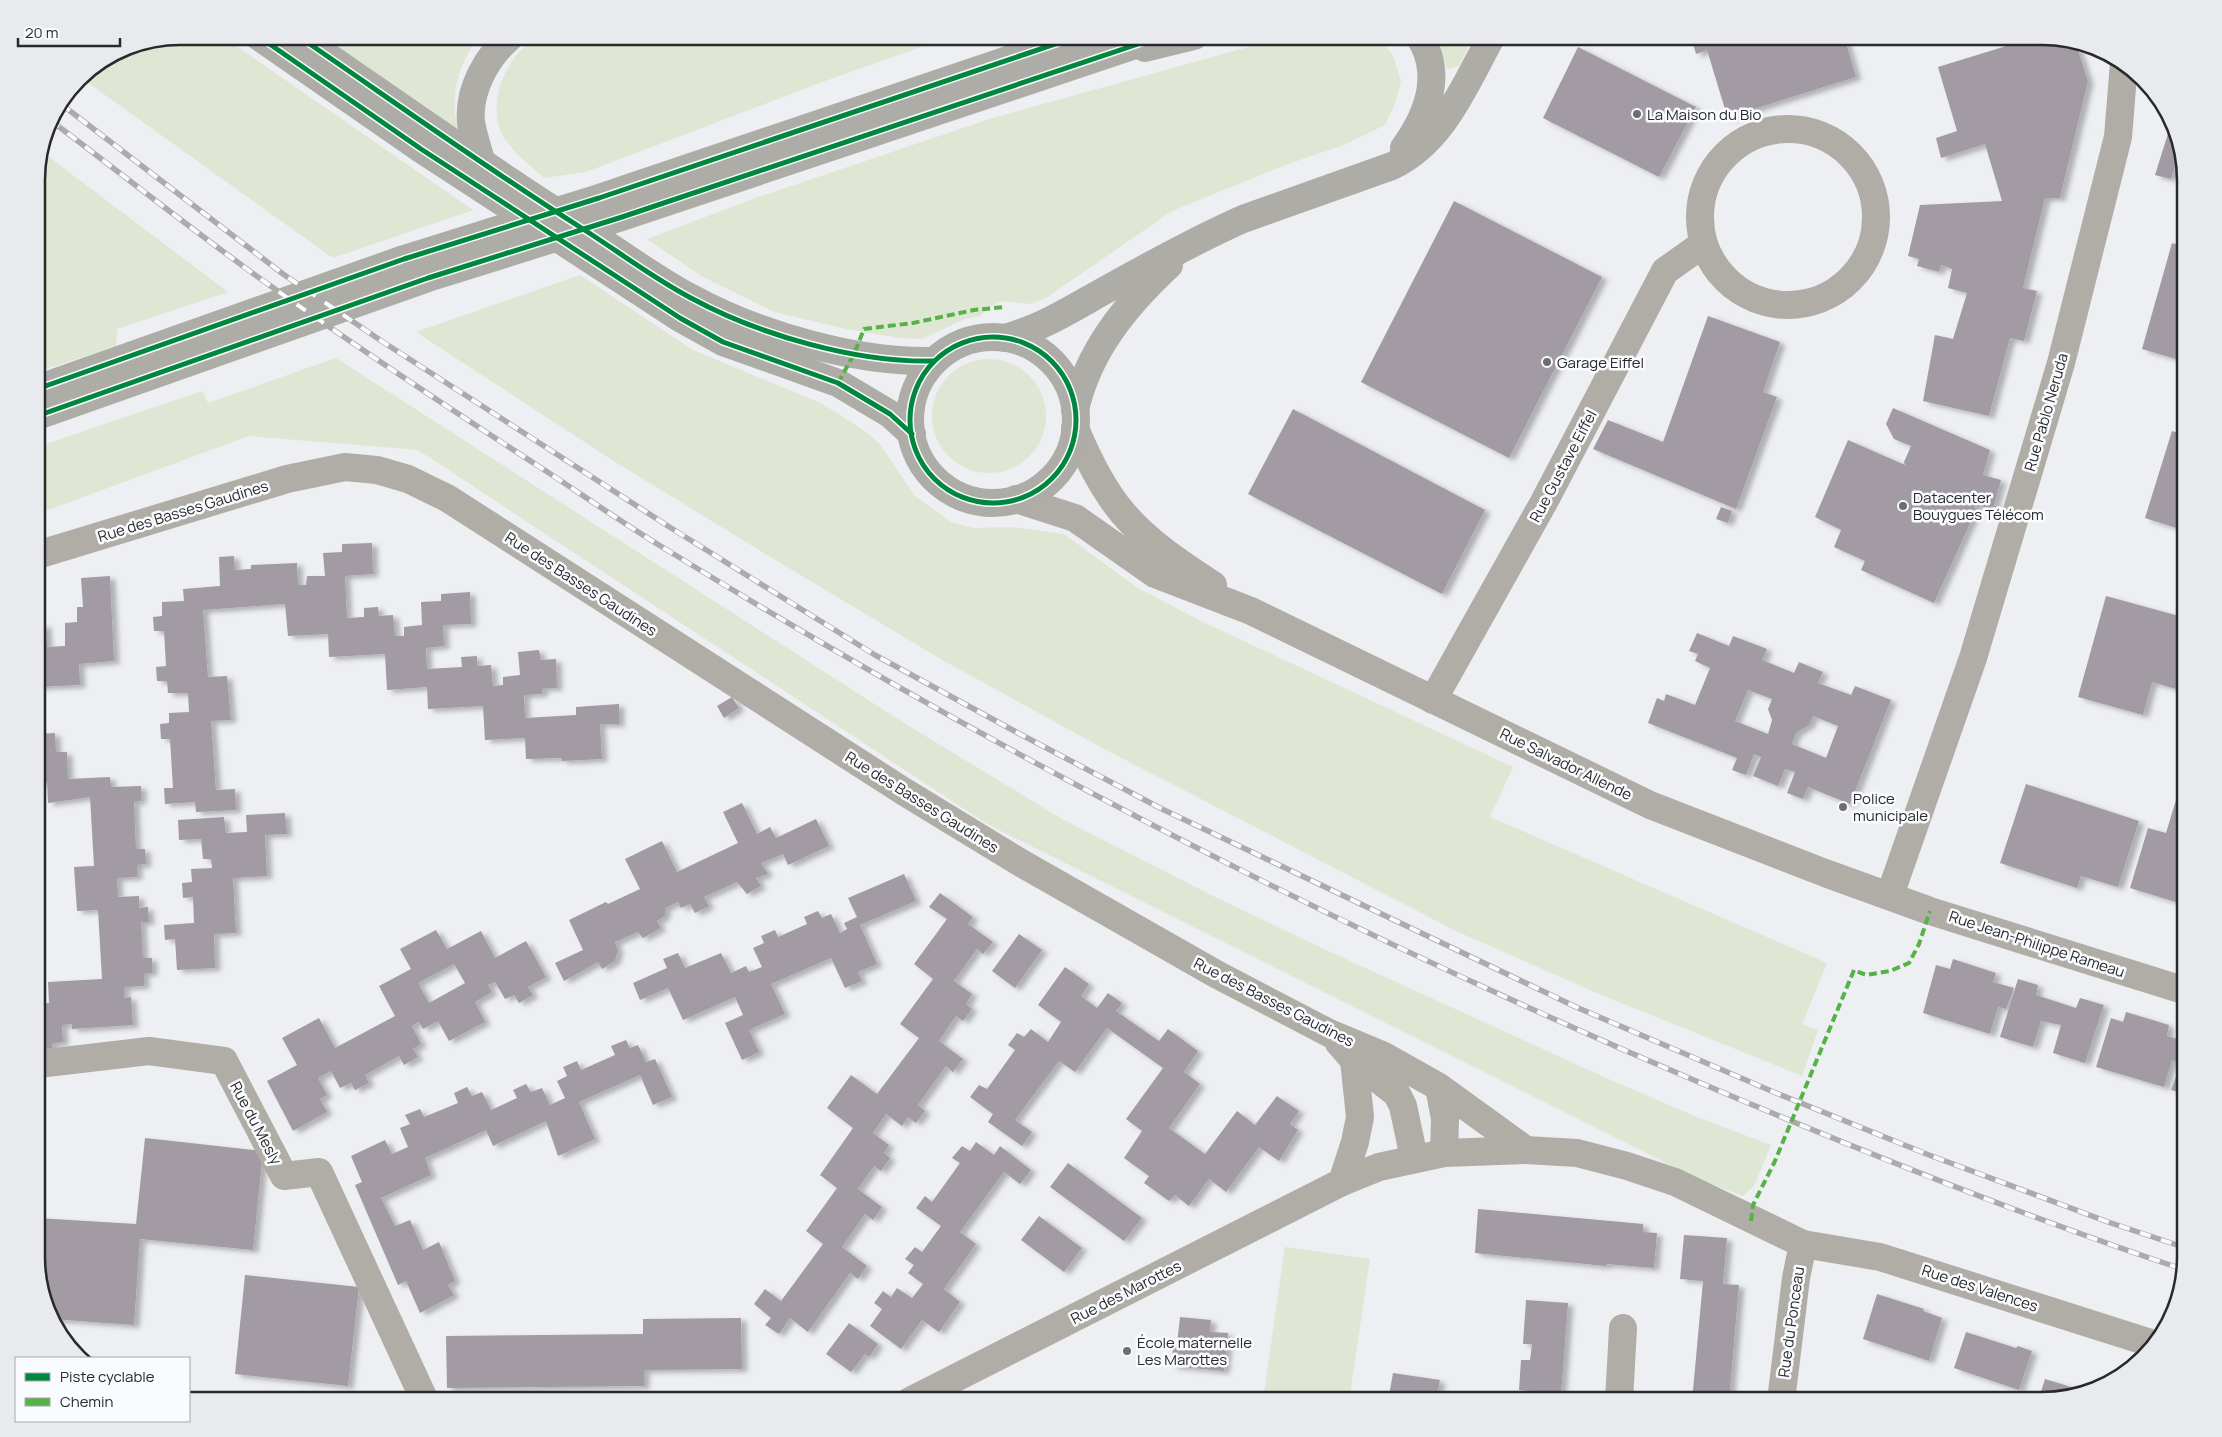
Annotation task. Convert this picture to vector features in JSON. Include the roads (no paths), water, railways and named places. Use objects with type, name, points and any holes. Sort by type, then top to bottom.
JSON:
[{"type":"main road","points":[[271,45],[421,149],[680,318],[723,342],[838,383],[890,414],[912,434]]},
{"type":"main road","points":[[311,45],[481,161],[517,188],[691,298],[731,318],[776,334],[866,357],[908,362],[934,362]]},
{"type":"main road","points":[[481,161],[471,122],[475,88],[484,69],[501,45]]},
{"type":"main road","points":[[981,69],[1037,45]]},
{"type":"main road","points":[[45,386],[404,259],[599,198],[1052,45]]},
{"type":"main road","points":[[45,413],[428,278],[622,217],[1136,45]]},
{"type":"main road","points":[[1088,62],[1157,45]]},
{"type":"main road","points":[[1378,170],[1403,150],[1421,124],[1426,110],[1431,79],[1429,58],[1423,45]]},
{"type":"main road","points":[[1006,338],[1052,321],[1203,237],[1243,219],[1409,158],[1439,128],[1487,45]]},
{"type":"main road","points":[[1075,419],[1066,382],[1048,358],[1028,345],[1006,338],[981,338],[965,342],[946,351],[923,375],[914,394],[910,412],[912,434],[918,454],[931,475],[951,491],[982,502],[999,502],[1016,499],[1040,488],[1054,476],[1068,454],[1075,419],[1079,393],[1087,372],[1113,326],[1157,277],[1203,237]]},
{"type":"street","name":"Rue Pablo Neruda","points":[[1890,895],[1973,658],[2061,364],[2118,137],[2123,72]]},
{"type":"street","points":[[1783,128],[1810,131],[1836,142],[1856,160],[1870,184],[1876,208],[1876,232],[1868,256],[1855,276],[1832,294],[1805,305],[1779,306],[1754,300],[1732,286],[1714,267],[1703,244],[1699,218],[1703,192],[1714,167],[1732,148],[1756,134],[1783,128]]},
{"type":"street","name":"Rue Gustave Eiffel","points":[[1433,700],[1544,502],[1665,271],[1703,244]]},
{"type":"street","name":"Rue Salvador Allende","points":[[1075,419],[1105,487],[1122,512],[1174,559],[1251,611]]},
{"type":"street","name":"Rue des Basses Gaudines","points":[[45,552],[287,479],[345,466],[377,470],[408,479],[447,498],[903,791],[1029,868],[1216,974],[1329,1033],[1384,1056],[1439,1087],[1526,1150]]},
{"type":"street","name":"Rue Salvador Allende","points":[[1016,499],[1075,518],[1155,574],[1251,611],[1650,805],[1825,873],[1890,895]]},
{"type":"street","name":"Rue Jean-Philippe Rameau","points":[[1890,895],[1930,910],[2177,988]]},
{"type":"street","points":[[1329,1033],[1354,1060],[1397,1094],[1403,1106],[1414,1158]]},
{"type":"street","name":"Rue du Mesly","points":[[45,1063],[149,1051],[224,1061],[284,1176],[319,1172],[421,1392]]},
{"type":"street","points":[[1342,1182],[1355,1142],[1360,1118],[1354,1060]]},
{"type":"street","points":[[1439,1087],[1445,1119],[1444,1153]]},
{"type":"street","points":[[1526,1150],[1577,1153],[1627,1166],[1667,1180],[1803,1244]]},
{"type":"street","name":"Rue des Marottes","points":[[928,1392],[1342,1182],[1379,1167],[1444,1153],[1526,1150]]},
{"type":"street","name":"Rue des Valences","points":[[1803,1244],[1880,1257],[2147,1342]]},
{"type":"street","name":"Rue du Ponceau","points":[[1782,1392],[1796,1278],[1803,1244]]},
{"type":"street","points":[[1619,1392],[1623,1328]]},
{"type":"railway","points":[[66,108],[283,274],[383,342],[671,528],[875,655],[1018,733],[1162,809],[1576,1007],[1776,1093],[1929,1155],[2108,1222],[2177,1245]]},
{"type":"railway","points":[[57,125],[300,307],[625,524],[796,628],[1049,770],[1307,903],[1438,966],[1570,1026],[1881,1158],[2061,1227],[2176,1267]]},
{"type":"place","name":"La Maison du Bio","points":[[1637,114]]},
{"type":"place","name":"Garage Eiffel","points":[[1547,362]]},
{"type":"place","name":"Datacenter Bouygues Télécom","points":[[1903,506]]},
{"type":"place","name":"Police municipale","points":[[1843,807]]},
{"type":"place","name":"École maternelle Les Marottes","points":[[1127,1351]]}]
